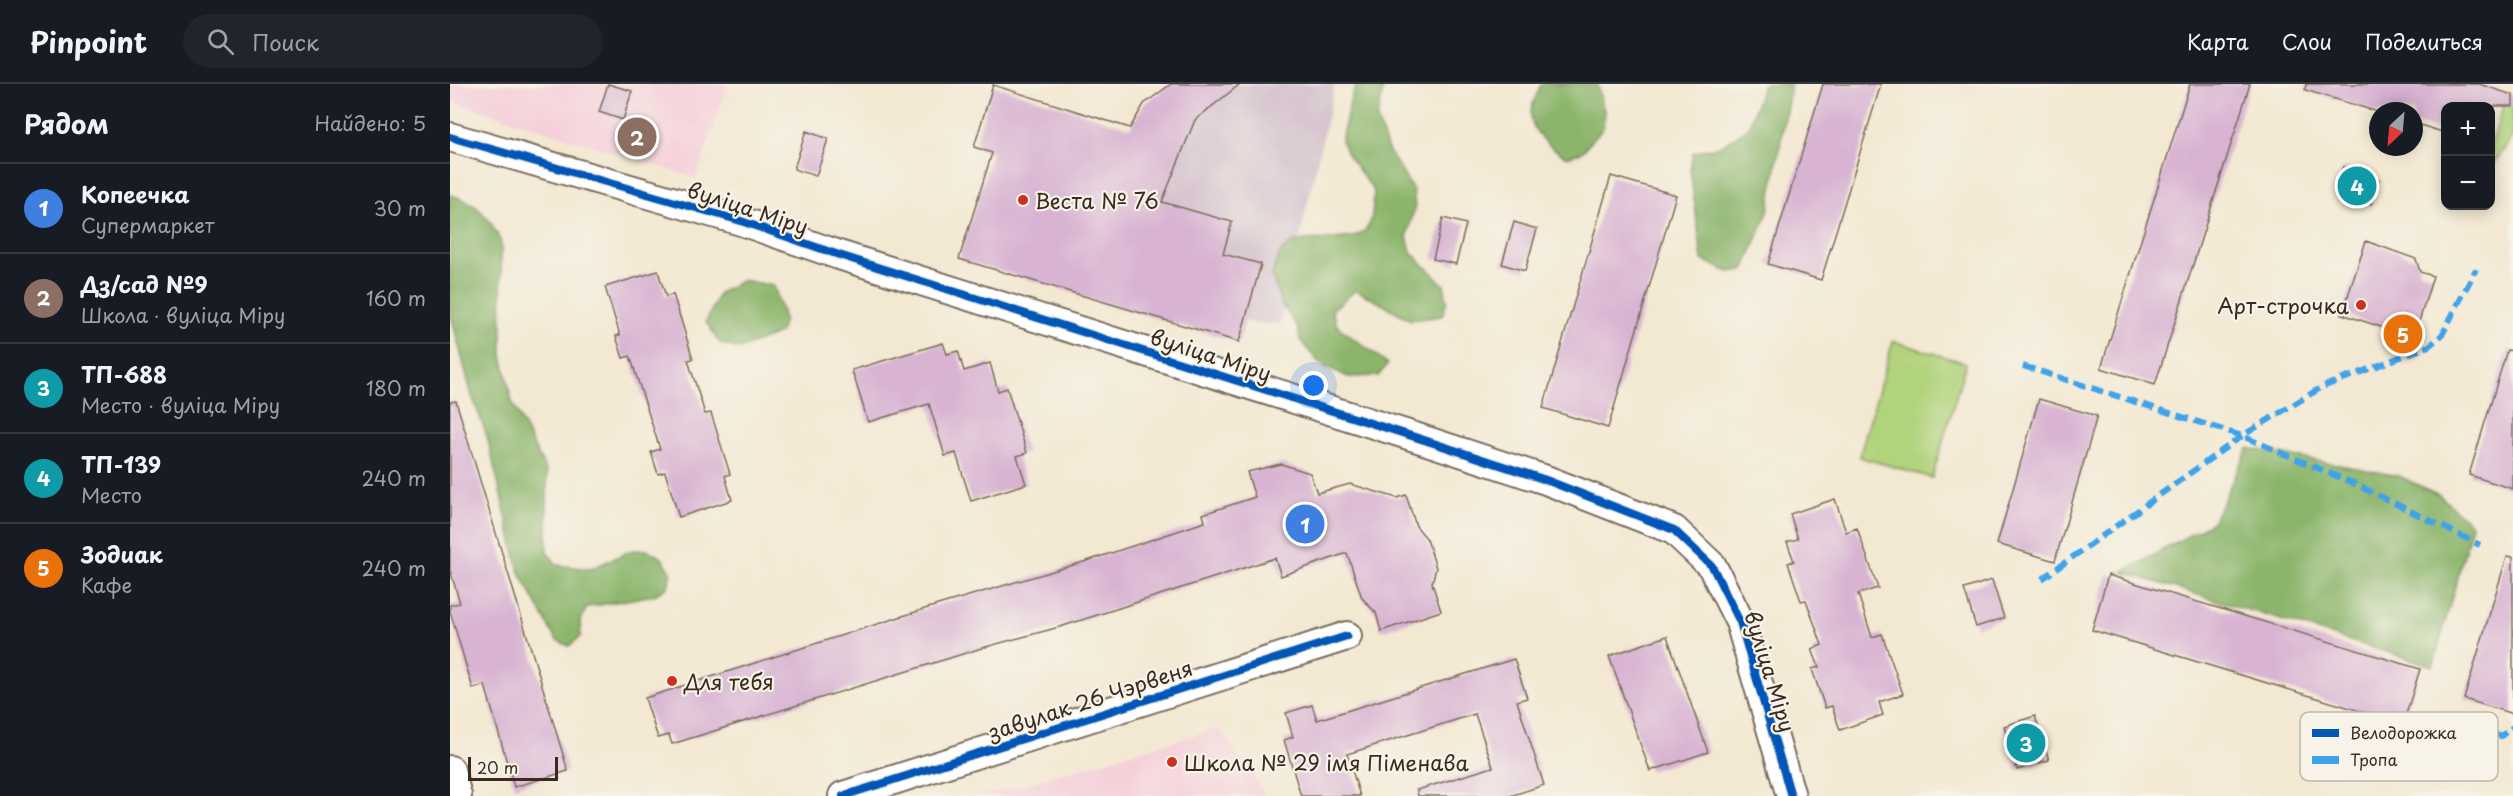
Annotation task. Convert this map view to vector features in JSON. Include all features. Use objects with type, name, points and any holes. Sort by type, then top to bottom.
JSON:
[{"type":"street","name":"вуліца Міру","points":[[450,137],[741,221],[839,255],[1546,480],[1674,530],[1712,566],[1740,622],[1791,796]]},
{"type":"street","name":"завулак 26 Чэрвеня","points":[[843,796],[1347,636]]},
{"type":"street","points":[[450,770],[457,796]]},
{"type":"shaded area","points":[[450,84],[728,84],[696,178],[450,101]]},
{"type":"shaded area","points":[[1171,84],[1335,84],[1280,324],[1255,324],[1245,321],[1239,342],[1078,296],[1144,104]]},
{"type":"shaded area","name":"Школа № 29 імя Піменава","points":[[1219,728],[1266,796],[983,796]]},
{"type":"green space","points":[[1357,84],[1384,84],[1377,119],[1388,150],[1413,190],[1415,206],[1407,236],[1411,252],[1444,285],[1447,301],[1442,316],[1411,320],[1356,290],[1332,310],[1337,326],[1388,364],[1378,376],[1348,377],[1320,364],[1300,340],[1298,328],[1281,304],[1272,275],[1280,255],[1287,246],[1308,240],[1346,238],[1357,235],[1366,230],[1371,220],[1374,191],[1347,154],[1341,140]]},
{"type":"green space","points":[[1541,84],[1597,84],[1605,114],[1602,129],[1582,152],[1567,157],[1548,144],[1533,126],[1531,111]]},
{"type":"green space","points":[[1763,84],[1791,84],[1768,212],[1744,270],[1729,272],[1702,260],[1690,169],[1693,153],[1723,145],[1749,127]]},
{"type":"green space","points":[[2507,95],[2513,97],[2513,137],[2495,162],[2495,132]]},
{"type":"green space","points":[[450,195],[467,201],[482,212],[493,226],[501,243],[502,355],[512,402],[547,473],[547,552],[557,565],[590,569],[633,550],[648,550],[662,558],[671,572],[668,587],[654,595],[587,607],[580,621],[581,636],[569,646],[556,640],[519,571],[487,436],[471,393],[450,311]]},
{"type":"green space","points":[[743,280],[774,286],[784,319],[780,333],[739,349],[720,343],[706,322],[719,293]]},
{"type":"green space","points":[[1893,341],[1966,363],[1932,478],[1859,457]]},
{"type":"green space","points":[[2248,448],[2399,476],[2439,495],[2472,525],[2433,666],[2123,572],[2213,522]]},
{"type":"building","points":[[608,84],[632,91],[623,120],[599,112]]},
{"type":"building","points":[[1171,84],[1240,84],[1195,120],[1162,202],[1232,222],[1223,254],[1261,264],[1239,342],[959,259],[992,153],[974,147],[993,85],[1130,128],[1144,104]]},
{"type":"building","points":[[1823,84],[1881,84],[1821,280],[1768,264]]},
{"type":"building","points":[[2190,84],[2250,84],[2155,385],[2101,368]]},
{"type":"building","points":[[2306,84],[2479,84],[2513,95],[2513,106],[2495,106],[2495,102],[2441,102],[2441,132],[2423,126],[2423,102],[2369,102],[2369,109],[2305,90]]},
{"type":"building","points":[[806,131],[828,139],[816,176],[794,169]]},
{"type":"building","points":[[2343,167],[2379,179],[2371,204],[2335,192]]},
{"type":"building","points":[[1611,176],[1676,195],[1608,428],[1543,408]]},
{"type":"building","points":[[1443,218],[1466,224],[1456,264],[1433,259]]},
{"type":"building","points":[[1514,222],[1537,229],[1525,271],[1502,264]]},
{"type":"building","points":[[2366,241],[2416,259],[2420,272],[2433,276],[2414,338],[2342,314]]},
{"type":"building","points":[[658,271],[666,297],[673,294],[693,359],[688,360],[705,414],[711,413],[730,474],[725,476],[732,500],[679,517],[665,472],[658,474],[651,452],[660,449],[630,356],[623,358],[616,336],[620,335],[605,287]]},
{"type":"building","points":[[943,343],[947,354],[958,351],[964,371],[990,363],[998,391],[1007,388],[1027,453],[1017,456],[1026,484],[971,501],[956,453],[945,456],[929,404],[868,422],[852,370]]},
{"type":"building","points":[[2507,350],[2513,351],[2513,489],[2469,475]]},
{"type":"building","points":[[2039,399],[2097,416],[2055,561],[1997,544]]},
{"type":"building","points":[[456,401],[568,771],[514,787],[485,685],[473,689],[450,611],[450,605],[460,603],[450,570],[450,402]]},
{"type":"building","points":[[1281,464],[1310,473],[1317,493],[1350,484],[1397,498],[1406,495],[1416,526],[1427,539],[1436,568],[1432,583],[1441,611],[1381,631],[1376,613],[1362,598],[1347,553],[1281,576],[1275,558],[1063,626],[982,648],[672,744],[669,735],[658,738],[645,698],[931,607],[1087,561],[1205,522],[1203,514],[1255,497],[1247,472]]},
{"type":"building","points":[[1835,499],[1846,532],[1857,528],[1878,588],[1858,594],[1872,637],[1882,634],[1903,694],[1879,702],[1883,715],[1840,730],[1832,706],[1825,708],[1812,669],[1819,667],[1812,649],[1822,645],[1806,600],[1801,601],[1788,563],[1794,561],[1787,542],[1798,539],[1790,514]]},
{"type":"building","points":[[2507,556],[2513,557],[2513,714],[2464,699]]},
{"type":"building","points":[[2108,575],[2420,669],[2407,712],[2363,712],[2092,630]]},
{"type":"building","points":[[1992,580],[2004,618],[1976,627],[1964,589]]},
{"type":"building","points":[[1667,636],[1708,752],[1650,771],[1609,656]]},
{"type":"building","points":[[1514,659],[1527,698],[1517,701],[1544,785],[1510,796],[1418,796],[1417,790],[1493,767],[1475,714],[1347,754],[1360,796],[1301,796],[1284,740],[1293,737],[1286,713],[1312,705],[1317,720]]},
{"type":"building","points":[[2035,716],[2049,760],[2017,770],[2004,726]]},
{"type":"marked path","points":[[2042,579],[2242,436],[2322,387],[2429,346],[2442,335],[2476,269]]},
{"type":"marked path","points":[[2023,366],[2242,436],[2353,483],[2480,545]]},
{"type":"marked path","points":[[2498,735],[2501,736],[2513,727]]},
{"type":"cycle path","points":[[450,137],[741,221],[839,255],[1421,439],[1546,480],[1674,530],[1712,566],[1740,622],[1791,796]]},
{"type":"cycle path","points":[[843,796],[1347,636]]},
{"type":"place","name":"Дз/сад №9","points":[[637,137]]},
{"type":"place","name":"ТП-139","points":[[2357,186]]},
{"type":"place","name":"Веста № 76","points":[[1023,200]]},
{"type":"place","name":"Арт-строчка","points":[[2361,305]]},
{"type":"place","name":"Зодиак","points":[[2403,334]]},
{"type":"place","name":"Копеечка","points":[[1305,524]]},
{"type":"place","name":"Для тебя","points":[[672,681]]},
{"type":"place","name":"ТП-688","points":[[2026,743]]},
{"type":"place","name":"Школа № 29 імя Піменава","points":[[1172,762]]}]
